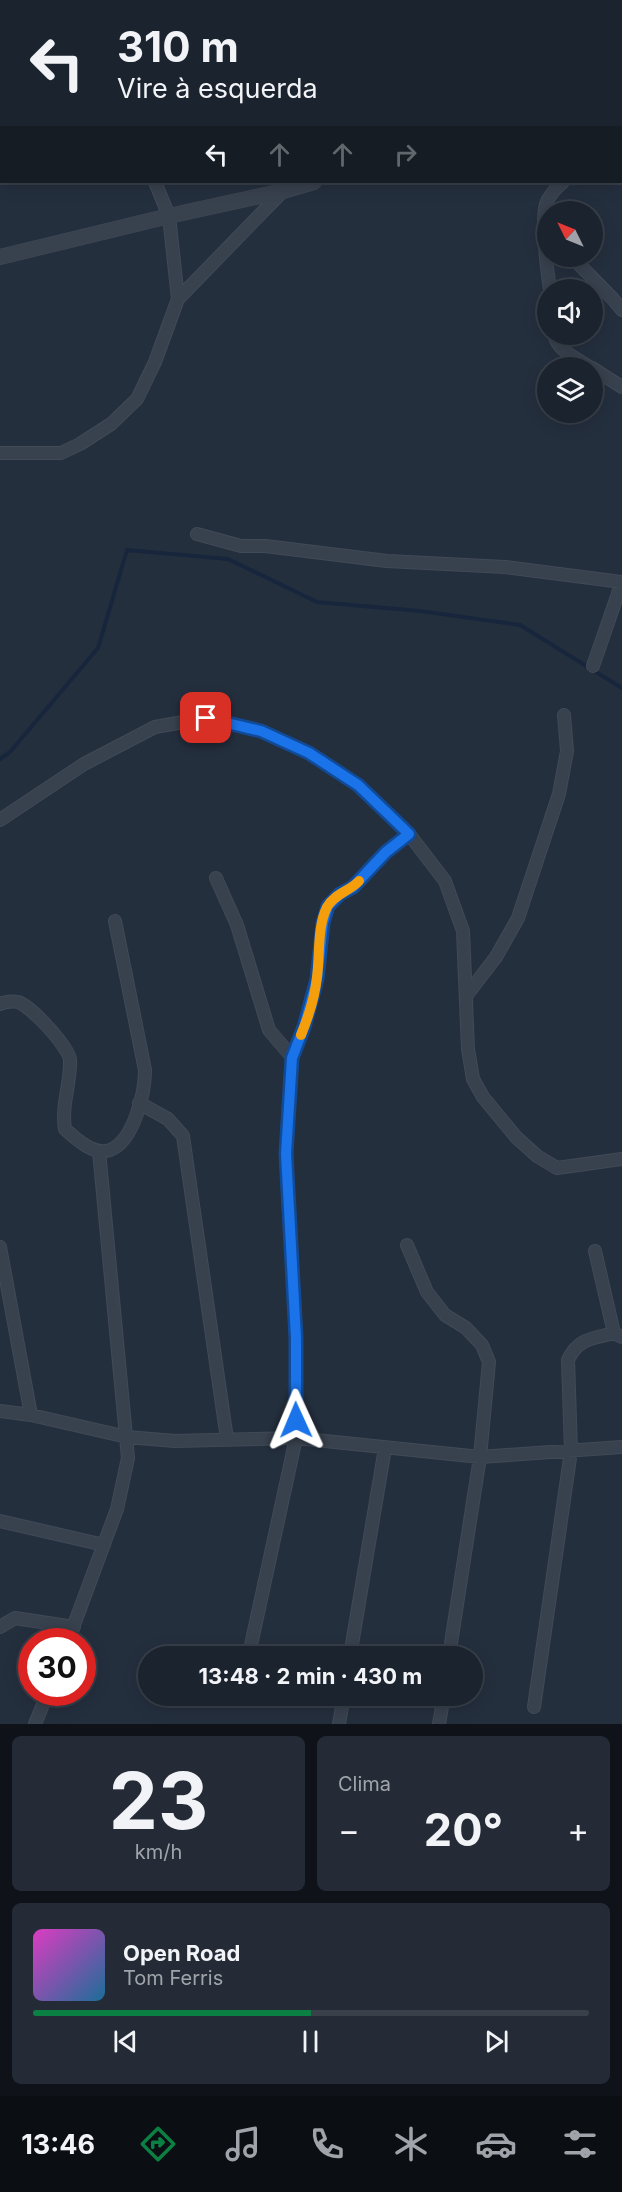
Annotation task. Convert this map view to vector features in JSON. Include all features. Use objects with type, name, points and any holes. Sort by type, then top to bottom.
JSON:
[{"type":"street","points":[[155,183],[169,216],[178,300]]},
{"type":"street","points":[[0,257],[311,183]]},
{"type":"street","points":[[548,201],[554,190],[562,183]]},
{"type":"street","points":[[0,453],[61,453],[111,424],[138,399],[155,362],[178,300],[283,191]]},
{"type":"street","points":[[583,267],[618,298],[622,310]]},
{"type":"street","points":[[559,345],[574,357]]},
{"type":"street","points":[[603,375],[622,387]]},
{"type":"street","points":[[197,534],[241,546],[266,546],[387,561],[505,567],[622,582],[594,666]]},
{"type":"street","points":[[466,996],[496,957],[518,918],[559,794],[567,751],[564,715]]},
{"type":"street","points":[[0,820],[84,764],[155,727],[206,718],[261,731],[309,753],[358,785],[409,834],[445,881],[463,931],[468,1048],[473,1079],[483,1097],[516,1137],[537,1156],[557,1168],[622,1159]]},
{"type":"street","points":[[251,1646],[296,1438],[296,1338],[286,1154],[292,1058],[304,1027],[317,979],[323,923],[328,906],[340,894],[353,887],[386,852],[409,834]]},
{"type":"street","points":[[216,878],[237,925],[269,1030],[292,1058]]},
{"type":"street","points":[[0,1004],[18,1002],[31,1010],[66,1048],[70,1059],[63,1115],[65,1129],[80,1142],[99,1150],[111,1150],[133,1125],[145,1083],[145,1070],[115,921]]},
{"type":"street","points":[[139,1103],[168,1119],[183,1136],[227,1439]]},
{"type":"street","points":[[0,1627],[15,1618],[74,1627],[117,1509],[128,1458],[99,1150]]},
{"type":"street","points":[[407,1245],[427,1292],[445,1315],[466,1328],[482,1346],[489,1362],[480,1457],[451,1646]]},
{"type":"street","points":[[0,1247],[31,1415]]},
{"type":"street","points":[[534,1707],[572,1451],[568,1360],[580,1342],[618,1335],[595,1251]]},
{"type":"street","points":[[0,1410],[127,1437],[175,1441],[296,1438],[480,1457],[622,1448]]},
{"type":"street","points":[[353,1646],[385,1448]]},
{"type":"street","points":[[0,1521],[104,1545]]},
{"type":"street","points":[[35,1724],[42,1706]]},
{"type":"street","points":[[339,1724],[342,1706]]},
{"type":"street","points":[[439,1724],[442,1706]]},
{"type":"waterway","points":[[0,759],[10,752],[98,648],[127,550],[228,559],[317,602],[420,611],[520,625],[622,688]]},
{"type":"slow traffic","points":[[301,1035],[317,979],[323,923],[328,906],[340,894],[359,881]]},
{"type":"route","points":[[206,718],[261,731],[309,753],[358,785],[409,834],[386,852],[353,887],[340,894],[328,906],[323,923],[317,979],[304,1027],[292,1058],[286,1154],[296,1338],[296,1420]]}]
